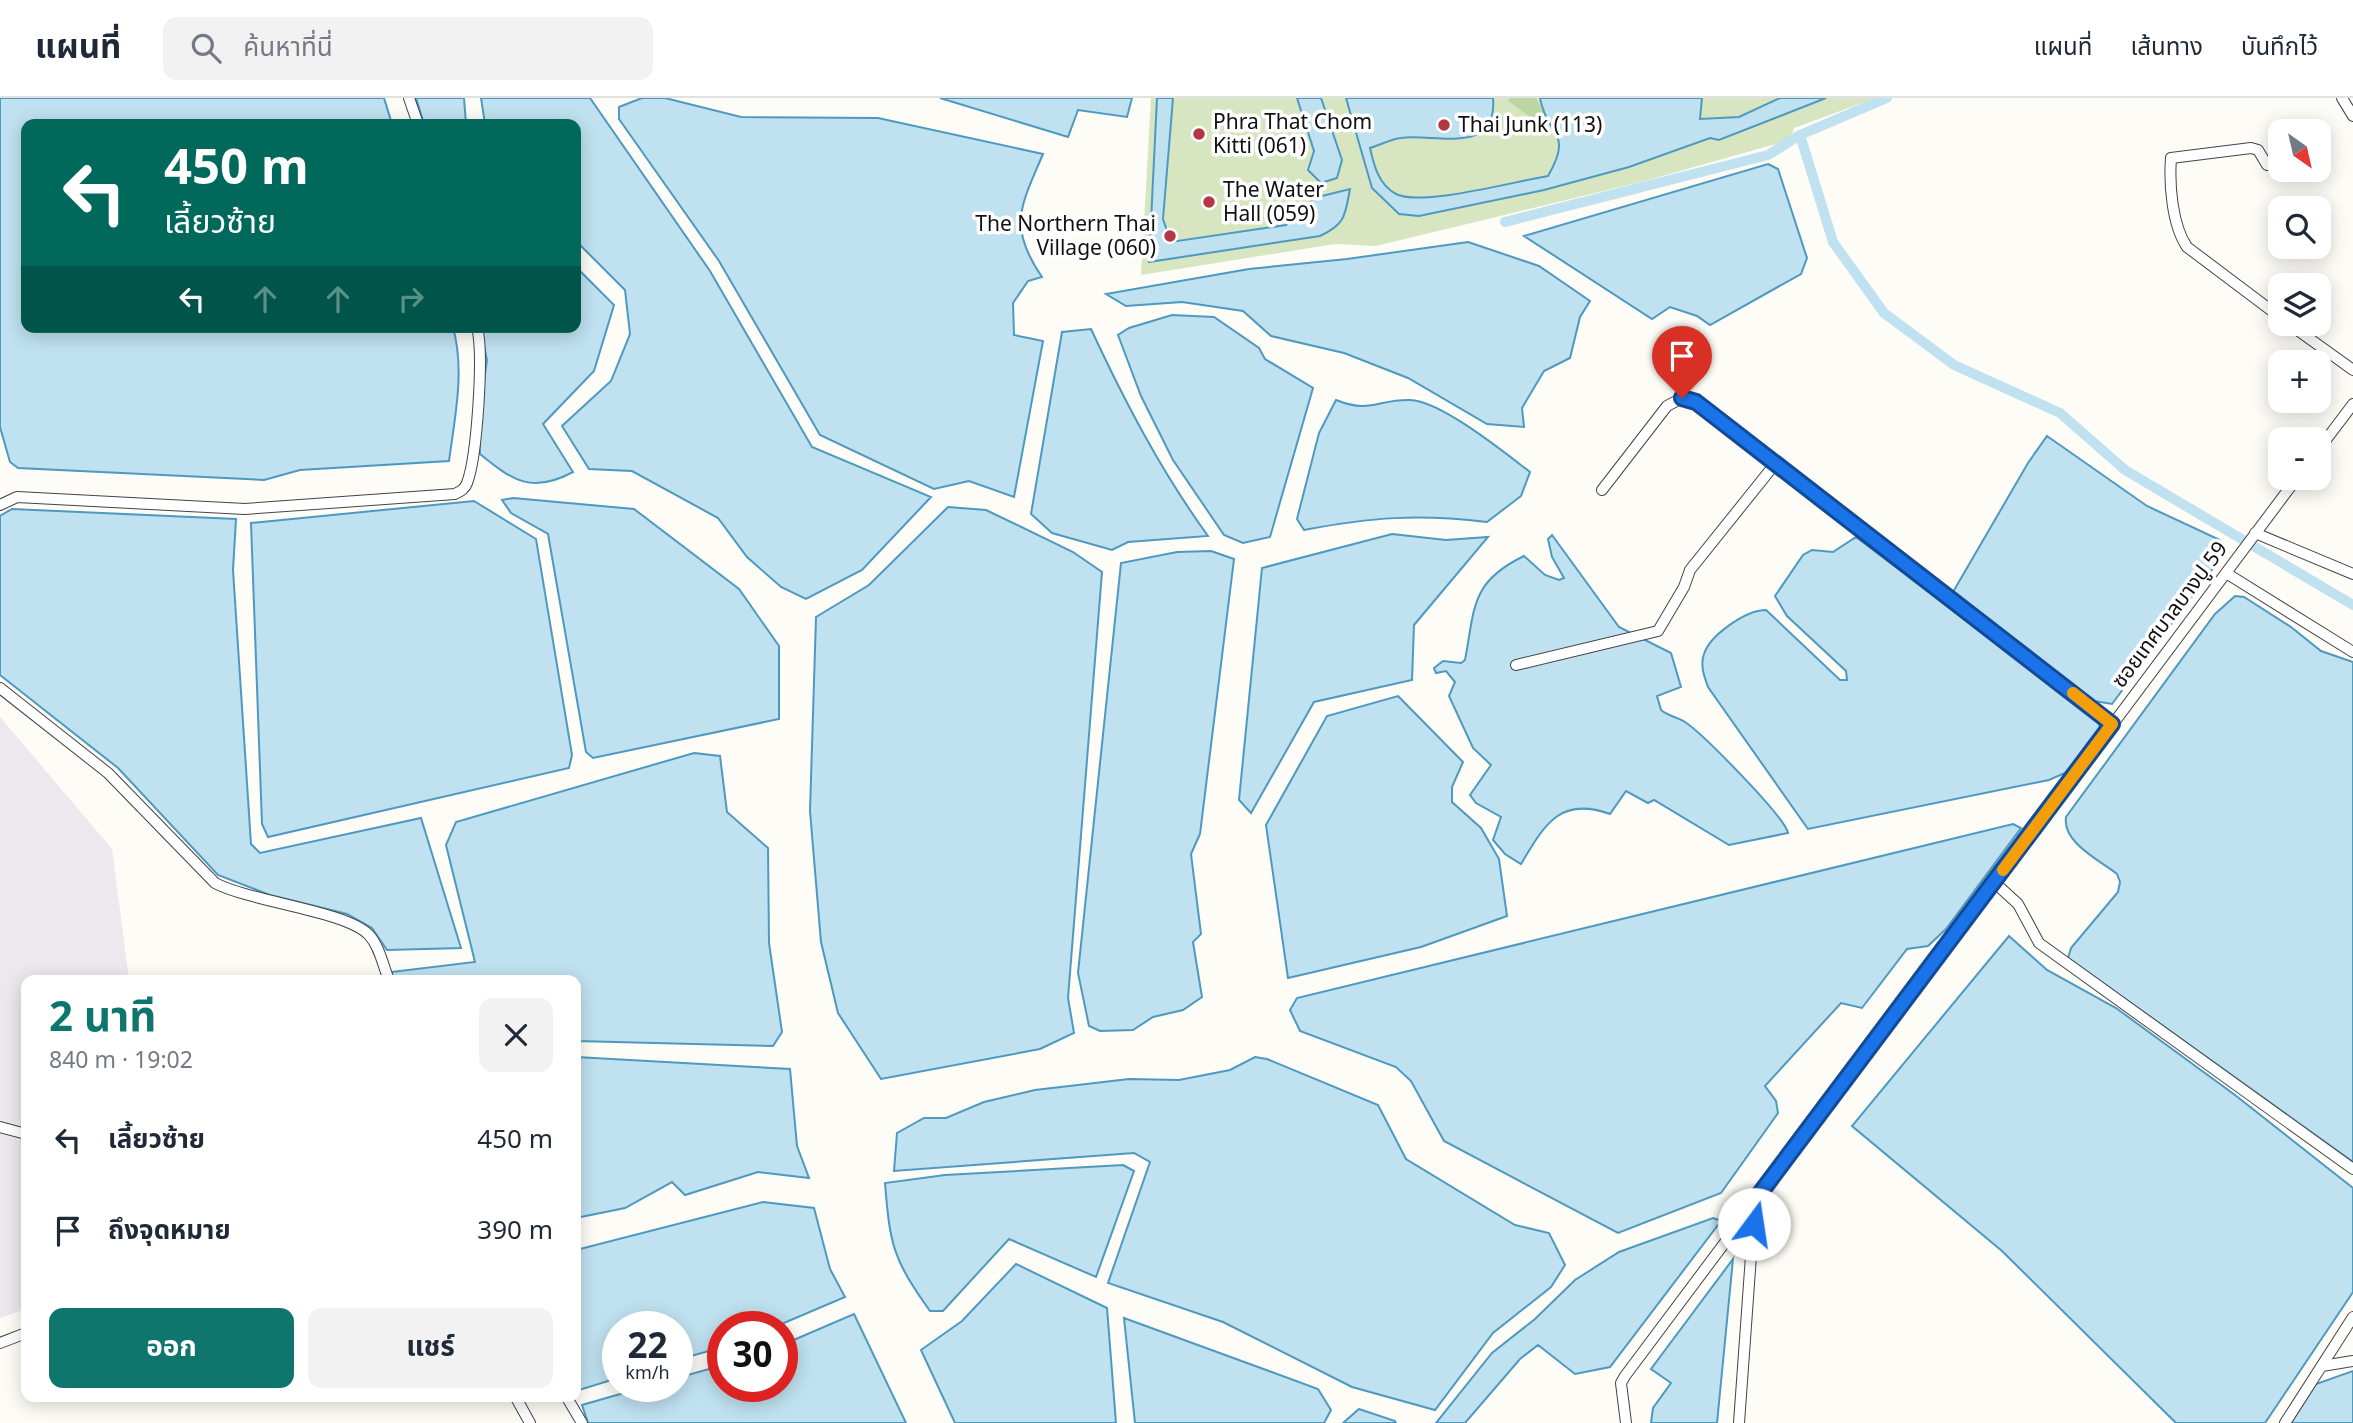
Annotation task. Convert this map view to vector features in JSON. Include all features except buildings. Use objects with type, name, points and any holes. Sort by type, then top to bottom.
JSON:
[{"type":"street","points":[[409,98],[416,119]]},
{"type":"street","points":[[2342,98],[2353,116]]},
{"type":"street","points":[[2267,165],[2258,150],[2251,148],[2171,158],[2170,175],[2180,232],[2187,247],[2268,308]]},
{"type":"street","points":[[0,505],[17,497],[245,509],[455,494],[468,482],[476,426],[480,355],[478,333]]},
{"type":"street","points":[[2306,336],[2353,370]]},
{"type":"street","points":[[1602,490],[1667,406],[1682,398],[1696,402],[2112,724]]},
{"type":"street","points":[[2331,433],[2353,404]]},
{"type":"street","points":[[1516,665],[1658,631],[1679,596],[1690,570],[1775,464]]},
{"type":"street","name":"ซอยเทศบาลบางปู 59","points":[[1626,1423],[1621,1384],[1625,1376],[2288,490]]},
{"type":"street","points":[[2253,536],[2353,574]]},
{"type":"street","points":[[2225,573],[2353,652]]},
{"type":"street","points":[[0,688],[108,773],[215,883],[234,891],[355,925],[373,940],[387,975]]},
{"type":"street","points":[[1994,882],[2018,904],[2027,926],[2039,943],[2353,1169]]},
{"type":"street","points":[[0,1126],[21,1132]]},
{"type":"street","points":[[1739,1423],[1755,1200]]},
{"type":"street","points":[[2285,1423],[2353,1317]]},
{"type":"street","points":[[0,1343],[21,1335]]},
{"type":"street","points":[[2322,1366],[2353,1361]]},
{"type":"street","points":[[518,1402],[530,1423]]},
{"type":"street","points":[[570,1402],[582,1423]]},
{"type":"shaded area","points":[[0,717],[112,849],[128,975],[21,975],[21,1311],[0,1318]]},
{"type":"green space","points":[[1151,98],[1876,98],[1794,128],[1790,140],[1645,181],[1376,246],[1335,244],[1141,275]]},
{"type":"green space","points":[[1509,98],[1536,98],[1549,121],[1547,129],[1508,101]]},
{"type":"water","points":[[0,98],[384,98],[390,119],[21,119],[21,333],[454,333],[459,377],[449,461],[300,470],[264,480],[18,468],[10,462],[0,427]]},
{"type":"water","points":[[416,98],[464,98],[466,119],[422,119]]},
{"type":"water","points":[[481,98],[590,98],[710,271],[812,447],[931,497],[862,570],[806,599],[781,587],[747,557],[718,518],[632,471],[589,469],[562,426],[611,381],[630,334],[625,290],[581,246],[581,119],[484,119]]},
{"type":"water","points":[[642,98],[665,98],[741,117],[878,118],[1043,154],[1021,216],[1024,244],[1042,277],[1028,281],[1013,303],[1014,335],[1043,341],[1014,497],[969,481],[934,489],[820,435],[719,261],[619,119],[619,107]]},
{"type":"water","points":[[940,98],[1132,98],[1127,117],[1078,110],[1068,137]]},
{"type":"water","points":[[1157,98],[1173,98],[1163,219],[1171,242],[1286,225],[1314,198],[1350,189],[1340,223],[1320,236],[1149,262]]},
{"type":"water","points":[[1297,98],[1321,98],[1342,160],[1337,178],[1321,183],[1308,170],[1314,151]]},
{"type":"water","points":[[1346,98],[1493,98],[1492,116],[1485,128],[1475,135],[1446,139],[1401,138],[1370,148],[1373,162],[1385,186],[1396,194],[1426,197],[1469,192],[1548,176],[1559,150],[1559,142],[1543,111],[1540,98],[1702,98],[1700,119],[1739,117],[1780,98],[1826,98],[1719,140],[1710,138],[1629,167],[1544,190],[1419,216],[1399,214],[1372,188]]},
{"type":"water","points":[[1768,164],[1778,169],[1807,258],[1801,274],[1710,325],[1697,316],[1670,307],[1652,319],[1524,236]]},
{"type":"water","points":[[1468,242],[1539,266],[1590,301],[1580,317],[1570,358],[1544,371],[1522,408],[1524,427],[1487,424],[1408,378],[1344,353],[1271,336],[1243,311],[1182,302],[1126,306],[1106,294],[1249,269]]},
{"type":"water","points":[[581,272],[614,305],[594,371],[543,424],[573,472],[559,479],[534,483],[513,477],[480,454],[479,414],[487,360],[481,333],[581,333]]},
{"type":"water","points":[[1172,315],[1214,317],[1259,348],[1265,359],[1313,388],[1270,537],[1243,543],[1224,535],[1173,460],[1141,396],[1118,335],[1129,328]]},
{"type":"water","points":[[1091,329],[1145,435],[1208,536],[1128,542],[1112,550],[1052,533],[1031,514],[1062,332]]},
{"type":"water","points":[[1336,400],[1366,406],[1410,400],[1438,409],[1472,429],[1530,472],[1521,496],[1487,522],[1395,518],[1304,530],[1297,519],[1319,433]]},
{"type":"water","points":[[2047,436],[2147,506],[2220,540],[2226,551],[2112,704],[2094,701],[1953,592],[2028,463]]},
{"type":"water","points":[[513,498],[634,509],[739,589],[779,646],[779,719],[593,758],[586,752],[548,534],[511,513],[502,500]]},
{"type":"water","points":[[474,501],[536,539],[572,755],[569,768],[268,837],[262,824],[251,523]]},
{"type":"water","points":[[948,507],[986,510],[1073,552],[1102,572],[1068,998],[1074,1033],[1040,1049],[881,1079],[838,1013],[821,942],[810,811],[816,617],[869,585]]},
{"type":"water","points":[[12,509],[236,519],[233,570],[251,844],[260,853],[421,818],[461,948],[387,950],[372,928],[347,914],[270,895],[218,875],[118,768],[0,675],[0,516]]},
{"type":"water","points":[[1392,534],[1446,540],[1488,537],[1414,625],[1412,680],[1314,702],[1251,813],[1239,800],[1262,568]]},
{"type":"water","points":[[1552,535],[1619,627],[1671,653],[1681,687],[1657,696],[1661,710],[1685,722],[1708,742],[1759,794],[1788,833],[1729,845],[1654,800],[1648,803],[1626,791],[1610,814],[1593,809],[1578,809],[1566,811],[1556,817],[1538,837],[1521,864],[1505,854],[1493,840],[1501,817],[1476,803],[1470,795],[1491,765],[1473,748],[1449,696],[1455,682],[1446,671],[1436,673],[1434,668],[1443,661],[1461,663],[1465,660],[1478,598],[1493,576],[1506,566],[1524,556],[1545,575],[1559,580],[1564,578],[1552,557],[1548,539]]},
{"type":"water","points":[[1856,537],[2096,719],[2101,728],[2098,734],[2065,773],[2049,780],[1808,829],[1708,687],[1702,662],[1713,639],[1721,632],[1749,614],[1766,610],[1840,680],[1847,680],[1846,671],[1787,616],[1775,596],[1803,555],[1812,550],[1833,552]]},
{"type":"water","points":[[1211,551],[1234,559],[1200,834],[1191,854],[1201,934],[1193,942],[1202,997],[1183,1010],[1153,1017],[1133,1030],[1100,1031],[1089,1026],[1078,973],[1121,563],[1177,552]]},
{"type":"water","points":[[2235,596],[2244,597],[2291,627],[2321,651],[2353,662],[2353,1162],[2068,958],[2071,948],[2118,892],[2120,882],[2117,874],[2076,842],[2066,826],[2066,817],[2215,614]]},
{"type":"water","points":[[1398,696],[1463,762],[1452,787],[1452,802],[1481,828],[1499,859],[1507,916],[1421,947],[1288,978],[1266,825],[1327,716]]},
{"type":"water","points":[[694,753],[720,756],[727,812],[768,848],[769,943],[782,1032],[773,1046],[581,1041],[581,975],[392,975],[391,972],[475,962],[446,845],[456,822]]},
{"type":"water","points":[[2013,824],[2021,828],[1946,929],[1928,946],[1907,949],[1862,1008],[1841,1003],[1765,1086],[1776,1101],[1778,1113],[1721,1193],[1618,1233],[1444,1141],[1411,1081],[1396,1067],[1300,1031],[1290,1010],[1297,998]]},
{"type":"water","points":[[2009,936],[2047,970],[2116,1008],[2235,1095],[2353,1188],[2353,1292],[2265,1423],[2176,1423],[2002,1251],[1852,1126]]},
{"type":"water","points":[[581,1057],[790,1069],[797,1146],[809,1178],[758,1172],[685,1195],[672,1182],[625,1208],[581,1217]]},
{"type":"water","points":[[1255,1057],[1267,1059],[1378,1105],[1406,1159],[1515,1225],[1549,1233],[1565,1265],[1551,1287],[1493,1333],[1435,1410],[1352,1387],[1223,1322],[1108,1283],[1150,1162],[1134,1153],[894,1171],[897,1133],[924,1118],[946,1118],[984,1102],[1035,1090],[1129,1079],[1179,1080],[1230,1070]]},
{"type":"water","points":[[1123,1165],[1134,1171],[1096,1277],[1009,1239],[943,1311],[930,1311],[901,1264],[889,1222],[885,1183],[945,1175]]},
{"type":"water","points":[[763,1202],[814,1208],[830,1269],[845,1297],[798,1317],[798,1311],[707,1311],[707,1352],[693,1355],[693,1311],[602,1311],[602,1383],[581,1389],[581,1249]]},
{"type":"water","points":[[1713,1218],[1721,1221],[1610,1367],[1575,1374],[1538,1345],[1520,1359],[1465,1423],[1436,1423],[1492,1353],[1535,1319],[1575,1280],[1619,1252]]},
{"type":"water","points":[[1733,1259],[1717,1423],[1651,1423],[1653,1408],[1671,1383],[1651,1369]]},
{"type":"water","points":[[1016,1264],[1107,1308],[1116,1423],[955,1423],[921,1350],[962,1321]]},
{"type":"water","points":[[854,1314],[906,1423],[588,1423],[582,1405],[602,1399],[602,1402],[693,1402],[693,1373],[707,1370],[707,1402],[798,1402],[798,1338]]},
{"type":"water","points":[[1124,1318],[1318,1389],[1331,1410],[1324,1423],[1135,1423]]},
{"type":"water","points":[[2353,1371],[2353,1423],[2291,1423],[2316,1384]]},
{"type":"water","points":[[1359,1409],[1395,1421],[1396,1423],[1343,1423]]},
{"type":"waterway","points":[[1505,222],[1768,155],[1800,135],[1887,98]]},
{"type":"waterway","points":[[1800,135],[1833,242],[1884,313],[1954,365],[2060,413],[2125,470],[2353,605]]},
{"type":"slow traffic","points":[[2003,870],[2112,724],[2073,693]]},
{"type":"place","name":"Thai Junk (113)","points":[[1444,125]]},
{"type":"place","name":"Phra That Chom Kitti (061)","points":[[1199,134]]},
{"type":"place","name":"The Water Hall (059)","points":[[1209,202]]},
{"type":"place","name":"The Northern Thai Village (060)","points":[[1170,236]]},
{"type":"route","points":[[1682,398],[1696,402],[2112,724],[1755,1200],[1754,1224]]}]
